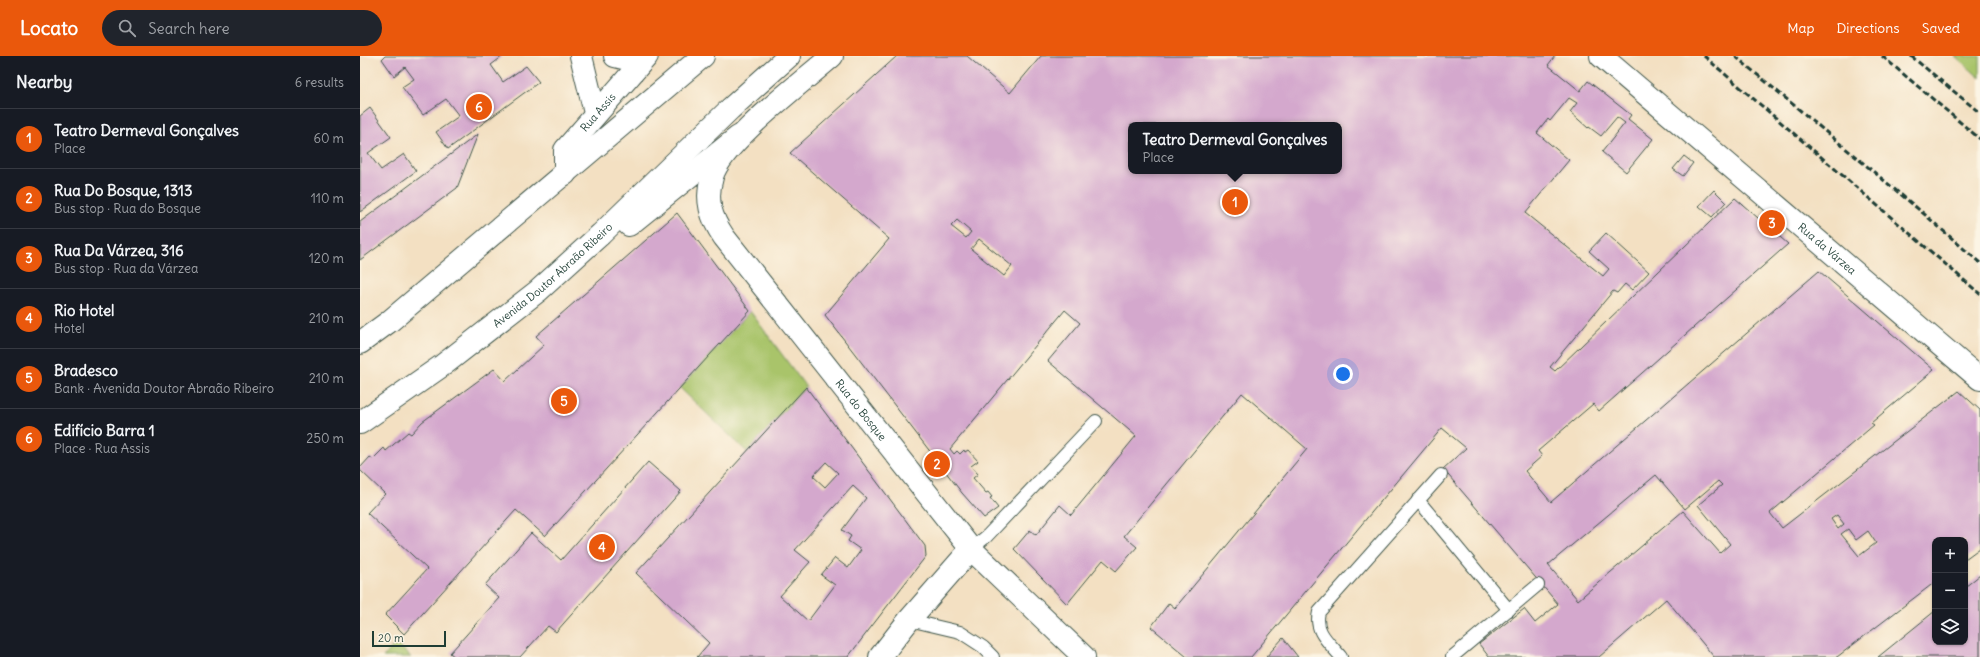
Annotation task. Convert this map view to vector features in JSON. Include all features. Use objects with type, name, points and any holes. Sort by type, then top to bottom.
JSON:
[{"type":"street","points":[[581,56],[595,113]]},
{"type":"street","points":[[615,56],[644,59]]},
{"type":"street","name":"Avenida Doutor Abraão Ribeiro","points":[[360,423],[393,401],[461,351],[538,290],[601,234],[730,109],[789,56]]},
{"type":"street","points":[[601,234],[616,234],[738,137],[832,56]]},
{"type":"street","name":"Rua da Várzea","points":[[1601,56],[1980,379]]},
{"type":"street","name":"Rua Assis","points":[[565,174],[565,150],[595,113],[644,59]]},
{"type":"street","points":[[360,343],[390,321],[698,60]]},
{"type":"street","name":"Rua do Bosque","points":[[738,137],[720,160],[712,175],[709,193],[710,208],[714,221],[724,237],[971,549],[1080,655]]},
{"type":"street","points":[[880,657],[909,620],[971,549]]},
{"type":"lane","points":[[971,549],[987,536],[1096,421]]},
{"type":"lane","points":[[1341,657],[1319,630],[1316,621],[1319,612],[1441,475]]},
{"type":"lane","points":[[1418,500],[1509,610]]},
{"type":"lane","points":[[1452,657],[1538,586]]},
{"type":"lane","points":[[909,620],[960,632],[983,647],[993,657]]},
{"type":"green space","points":[[1955,56],[1980,56],[1980,78]]},
{"type":"green space","points":[[750,311],[806,387],[747,452],[680,388]]},
{"type":"green space","points":[[396,643],[411,657],[383,657]]},
{"type":"building","points":[[385,56],[503,56],[491,65],[503,82],[526,66],[539,82],[448,149],[436,132],[459,116],[446,99],[423,115],[402,87],[414,79],[405,67],[394,76],[382,59]]},
{"type":"building","points":[[897,56],[967,56],[1010,93],[1041,56],[1555,56],[1548,65],[1580,91],[1588,81],[1631,115],[1628,119],[1653,139],[1626,172],[1602,152],[1625,123],[1617,117],[1601,136],[1589,127],[1588,128],[1570,112],[1577,103],[1569,98],[1550,121],[1548,119],[1537,133],[1569,160],[1525,213],[1603,276],[1609,269],[1589,251],[1606,233],[1649,272],[1632,290],[1625,284],[1617,293],[1613,291],[1550,367],[1555,371],[1735,198],[1788,244],[1599,411],[1593,404],[1538,451],[1542,456],[1525,471],[1551,502],[1819,271],[1934,370],[1871,423],[1874,425],[1770,513],[1782,528],[1959,391],[1980,410],[1980,548],[1968,557],[1968,537],[1932,537],[1932,584],[1837,657],[1714,657],[1666,599],[1599,657],[1489,657],[1479,644],[1524,609],[1535,623],[1558,604],[1443,469],[1466,448],[1442,428],[1251,657],[1187,657],[1151,627],[1169,603],[1175,608],[1307,449],[1242,393],[1124,536],[1137,547],[1116,571],[1103,560],[1067,604],[1014,549],[1030,530],[1036,535],[1060,505],[1071,515],[1136,436],[1048,361],[1080,323],[1065,310],[950,449],[954,454],[957,451],[960,454],[964,450],[965,452],[968,450],[978,461],[971,466],[978,474],[973,478],[986,493],[988,492],[992,497],[990,498],[998,508],[984,518],[962,493],[825,315],[889,239],[790,153]],"holes":[[[957,220],[971,232],[966,238],[951,226]],[[979,239],[1012,266],[1004,276],[971,249]],[[1656,475],[1685,509],[1718,481],[1722,485],[1698,505],[1730,544],[1720,553],[1683,511],[1578,600],[1548,565]],[[1837,515],[1844,524],[1838,529],[1831,519]],[[1848,529],[1856,540],[1868,531],[1876,543],[1859,556],[1841,534]]]},
{"type":"building","points":[[370,108],[391,137],[368,153],[381,170],[404,154],[416,171],[360,212],[360,116]]},
{"type":"building","points":[[478,134],[457,188],[360,260],[360,222]]},
{"type":"building","points":[[1684,156],[1693,163],[1683,176],[1673,169]]},
{"type":"building","points":[[1714,190],[1726,202],[1712,217],[1699,206]]},
{"type":"building","points":[[677,213],[750,311],[545,536],[516,510],[404,634],[385,615],[427,569],[367,513],[385,494],[360,470],[360,468],[370,457],[373,459],[384,448],[386,451],[408,432],[411,434],[422,422],[494,369],[505,381],[544,345],[536,336]]},
{"type":"building","points":[[806,387],[925,546],[926,556],[848,657],[697,657],[709,643],[636,573]],"holes":[[[826,462],[838,473],[825,487],[813,476]],[[853,486],[866,498],[842,530],[851,536],[848,541],[861,550],[848,568],[835,558],[821,575],[835,585],[808,621],[780,596],[810,562],[795,550]]]},
{"type":"building","points":[[648,462],[681,491],[556,632],[548,626],[520,657],[455,657],[450,653],[499,598],[485,585],[531,533],[561,560]]},
{"type":"building","points":[[1980,575],[1980,657],[1878,657],[1932,613],[1932,645],[1968,645],[1968,585]]},
{"type":"building","points":[[1283,638],[1298,657],[1266,657]]},
{"type":"railway","points":[[1704,56],[1980,294]]},
{"type":"railway","points":[[1735,56],[1923,213],[1980,263]]},
{"type":"railway","points":[[1882,56],[1980,139]]},
{"type":"railway","points":[[1911,56],[1980,113]]},
{"type":"place","name":"Edifício Barra 1","points":[[479,107]]},
{"type":"place","name":"Teatro Dermeval Gonçalves","points":[[1235,202]]},
{"type":"place","name":"Rua Da Várzea, 316","points":[[1772,223]]},
{"type":"place","name":"Bradesco","points":[[564,401]]},
{"type":"place","name":"Rua Do Bosque, 1313","points":[[937,464]]},
{"type":"place","name":"Rio Hotel","points":[[602,547]]}]
